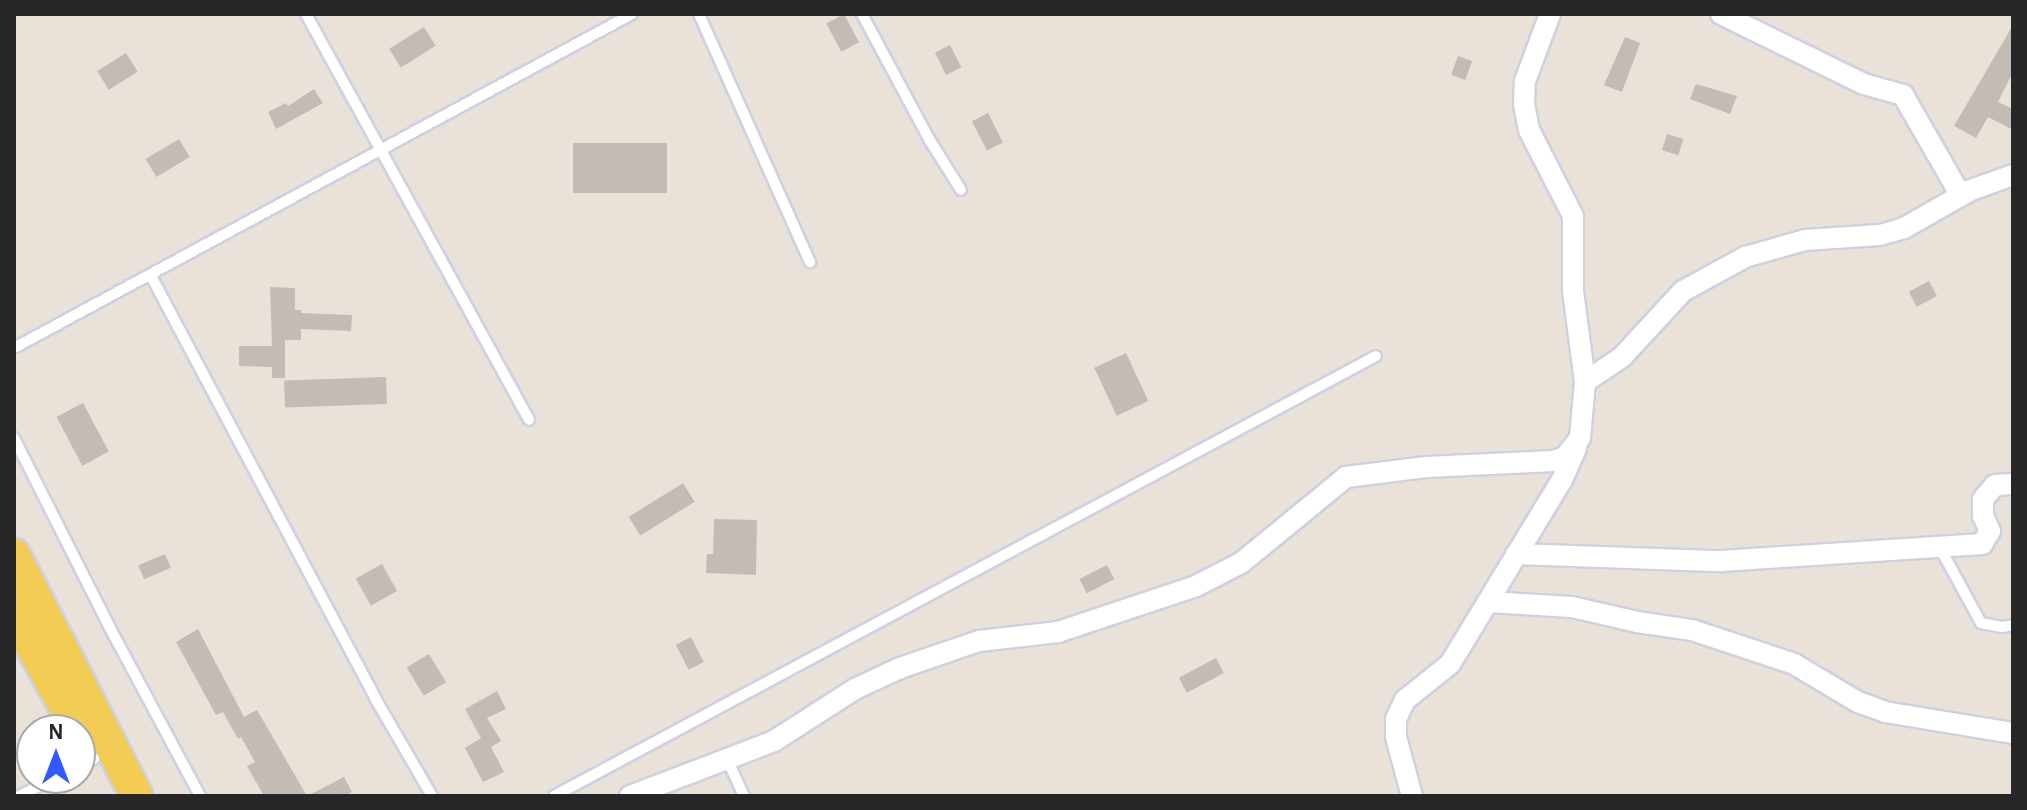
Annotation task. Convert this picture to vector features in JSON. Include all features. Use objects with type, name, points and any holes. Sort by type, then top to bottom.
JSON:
[{"type":"main road","points":[[14,555],[137,796]]},
{"type":"main road","points":[[14,614],[66,714]]},
{"type":"main road","points":[[96,769],[112,796]]},
{"type":"street","points":[[1412,796],[1396,737],[1396,719],[1405,700],[1450,664],[1562,480],[1580,438],[1585,382],[1573,291],[1573,216],[1529,130],[1525,114],[1525,81],[1550,14]]},
{"type":"street","points":[[1721,14],[1864,84],[1903,95],[1961,196]]},
{"type":"street","points":[[1585,382],[1622,357],[1683,291],[1745,257],[1805,240],[1880,235],[1904,228],[1961,196],[2013,175]]},
{"type":"street","points":[[630,796],[774,741],[855,689],[900,668],[979,641],[1058,632],[1196,586],[1241,563],[1346,477],[1426,467],[1554,461],[1565,457],[1580,438]]},
{"type":"street","points":[[1516,554],[1721,561],[1939,547],[1986,541],[1990,531],[1983,516],[1983,499],[1995,485],[2013,484]]},
{"type":"street","points":[[1488,602],[1564,605],[1637,622],[1692,630],[1783,659],[1858,702],[1885,712],[2013,733]]},
{"type":"lane","points":[[306,14],[529,420]]},
{"type":"lane","points":[[14,348],[632,14]]},
{"type":"lane","points":[[699,14],[810,262]]},
{"type":"lane","points":[[862,14],[929,139],[961,190]]},
{"type":"lane","points":[[151,276],[375,698],[432,796]]},
{"type":"lane","points":[[554,796],[1376,356]]},
{"type":"lane","points":[[14,438],[200,796]]},
{"type":"lane","points":[[1939,547],[1981,623],[2002,627],[2013,625]]},
{"type":"lane","points":[[727,759],[744,796]]},
{"type":"building","points":[[844,14],[859,42],[841,52],[826,23]]},
{"type":"building","points":[[2013,25],[2013,72],[1998,102],[2013,109],[2013,130],[1988,117],[1976,138],[1954,126]]},
{"type":"building","points":[[424,27],[436,46],[401,67],[389,49]]},
{"type":"building","points":[[1625,37],[1640,43],[1622,92],[1604,85]]},
{"type":"building","points":[[950,45],[961,67],[946,75],[935,53]]},
{"type":"building","points":[[126,53],[138,72],[109,90],[97,71]]},
{"type":"building","points":[[1458,56],[1472,61],[1465,80],[1451,75]]},
{"type":"building","points":[[1696,84],[1737,96],[1730,114],[1690,99]]},
{"type":"building","points":[[314,89],[323,103],[276,129],[268,112],[286,103],[288,106]]},
{"type":"building","points":[[988,113],[1003,142],[987,151],[972,121]]},
{"type":"building","points":[[1667,134],[1683,139],[1678,155],[1662,150]]},
{"type":"building","points":[[179,139],[190,157],[156,177],[146,159]]},
{"type":"building","points":[[573,143],[667,143],[667,193],[573,193]]},
{"type":"building","points":[[1929,281],[1937,296],[1917,307],[1909,292]]},
{"type":"building","points":[[270,287],[295,288],[295,310],[301,310],[301,313],[352,315],[351,331],[301,329],[301,340],[285,340],[285,378],[272,378],[272,367],[239,366],[239,346],[272,346]]},
{"type":"building","points":[[1126,353],[1148,401],[1117,416],[1094,368]]},
{"type":"building","points":[[386,377],[387,404],[285,408],[284,381]]},
{"type":"building","points":[[83,403],[109,452],[82,466],[57,417]]},
{"type":"building","points":[[683,483],[695,502],[640,536],[629,517]]},
{"type":"building","points":[[714,519],[757,520],[756,575],[706,573],[707,554],[713,554]]},
{"type":"building","points":[[165,554],[171,568],[144,579],[138,565]]},
{"type":"building","points":[[382,564],[397,591],[371,606],[356,579]]},
{"type":"building","points":[[1107,565],[1114,579],[1087,593],[1079,579]]},
{"type":"building","points":[[198,629],[244,717],[257,710],[307,796],[264,796],[247,766],[255,762],[241,737],[238,739],[223,712],[216,715],[176,642]]},
{"type":"building","points":[[691,637],[704,662],[689,670],[676,645]]},
{"type":"building","points":[[429,654],[446,682],[424,696],[407,667]]},
{"type":"building","points":[[1216,658],[1224,673],[1187,693],[1179,678]]},
{"type":"building","points":[[497,691],[506,709],[487,718],[501,741],[491,747],[504,772],[483,782],[465,748],[481,738],[465,709]]},
{"type":"building","points":[[344,777],[352,792],[343,796],[307,796]]}]
